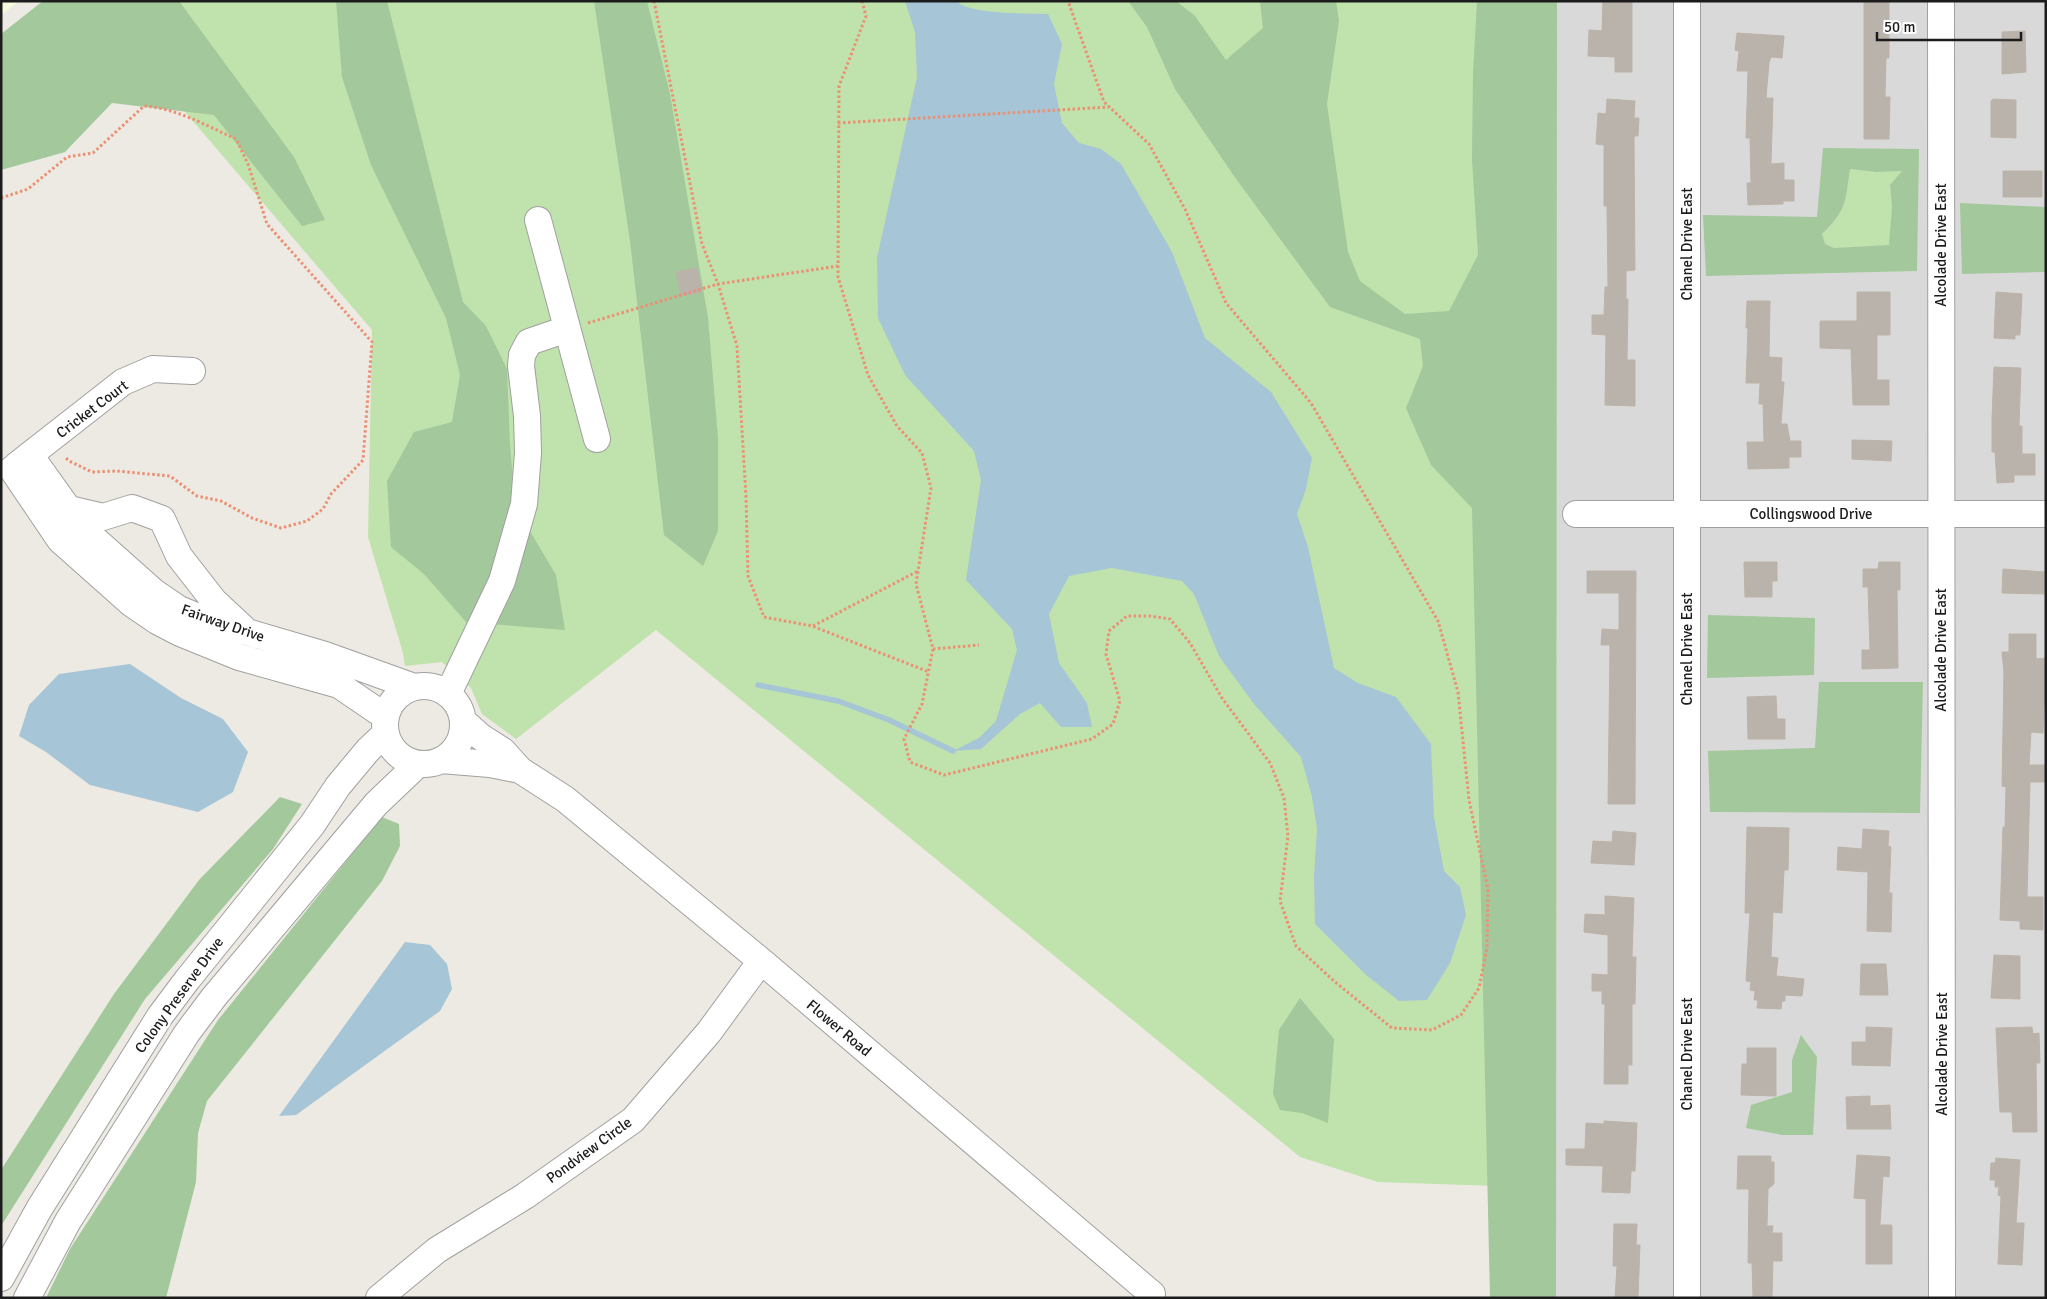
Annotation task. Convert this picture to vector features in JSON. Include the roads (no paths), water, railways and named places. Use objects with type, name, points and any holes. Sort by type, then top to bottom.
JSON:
[{"type":"street","name":"Chanel Drive East","points":[[1687,1],[1687,1298]]},
{"type":"street","name":"Alcolade Drive East","points":[[1942,1],[1942,1298]]},
{"type":"street","points":[[538,220],[597,439]]},
{"type":"street","points":[[448,694],[502,581],[524,504],[528,453],[527,416],[521,366],[522,355],[529,342],[567,329]]},
{"type":"street","name":"Cricket Court","points":[[15,467],[123,382],[153,369],[192,371]]},
{"type":"street","name":"Fairway Drive","points":[[15,467],[69,509],[82,528],[154,592],[179,609],[203,619],[326,655],[414,687]]},
{"type":"street","name":"Fairway Drive","points":[[15,467],[60,540],[93,538]]},
{"type":"street","points":[[93,538],[132,508],[162,519],[179,556],[214,601],[248,632]]},
{"type":"street","name":"Collingswood Drive","points":[[1576,514],[2046,514]]},
{"type":"street","name":"Fairway Drive","points":[[93,538],[132,604],[157,621],[180,633],[239,657],[339,685],[386,725]]},
{"type":"street","points":[[414,687],[434,687],[448,694],[458,706],[463,721],[463,728],[458,744],[448,756],[430,762],[411,762],[397,753],[388,740],[386,725],[388,709],[397,696],[414,687]]},
{"type":"street","name":"Flower Road","points":[[463,721],[503,751],[520,770],[565,799],[761,961],[1152,1294]]},
{"type":"street","name":"Colony Preserve Drive","points":[[1,1278],[39,1209],[160,1016],[186,980],[312,825],[338,786],[386,725]]},
{"type":"street","name":"Colony Preserve Drive","points":[[27,1298],[68,1221],[187,1033],[214,997],[376,804],[430,762]]},
{"type":"street","name":"Flower Road","points":[[430,762],[490,764],[520,770]]},
{"type":"street","name":"Pondview Circle","points":[[378,1298],[437,1250],[525,1196],[633,1120],[709,1032],[761,961]]},
{"type":"water","points":[[905,1],[957,1],[963,6],[986,11],[1048,14],[1062,44],[1054,84],[1062,123],[1079,143],[1101,149],[1121,164],[1172,252],[1205,338],[1271,392],[1312,458],[1306,489],[1297,514],[1308,547],[1334,668],[1358,683],[1396,697],[1431,744],[1434,817],[1444,871],[1460,887],[1466,915],[1450,963],[1427,1000],[1399,1001],[1365,974],[1315,924],[1314,876],[1317,829],[1312,797],[1301,757],[1254,704],[1219,656],[1194,594],[1182,581],[1112,568],[1069,576],[1049,614],[1059,663],[1087,703],[1092,727],[1061,727],[1040,703],[1020,714],[981,749],[953,751],[979,738],[996,721],[1017,650],[1012,629],[966,580],[981,480],[974,451],[905,375],[878,318],[877,258],[917,77],[915,32]]},
{"type":"water","points":[[130,664],[181,698],[223,719],[248,752],[233,792],[198,812],[90,785],[46,752],[19,736],[29,705],[59,674]]},
{"type":"water","points":[[405,942],[430,945],[447,964],[452,989],[440,1011],[296,1115],[279,1116]]},
{"type":"waterway","points":[[758,685],[838,701],[889,720],[953,751]]}]
